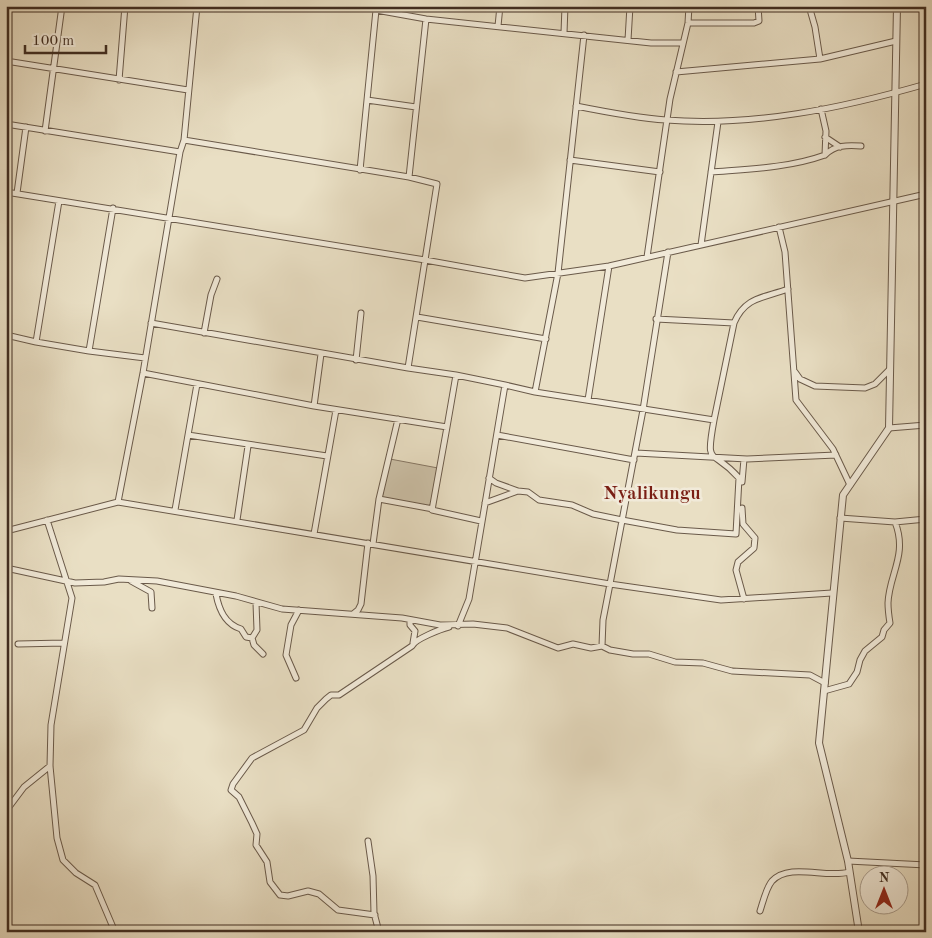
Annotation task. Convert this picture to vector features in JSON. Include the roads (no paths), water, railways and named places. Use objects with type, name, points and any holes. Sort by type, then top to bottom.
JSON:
[{"type":"street","points":[[46,131],[62,6]]},
{"type":"street","points":[[119,80],[125,6]]},
{"type":"street","points":[[118,502],[143,373],[180,152],[184,140],[197,6]]},
{"type":"street","points":[[498,26],[500,6]]},
{"type":"street","points":[[564,33],[566,6]]},
{"type":"street","points":[[628,40],[630,6]]},
{"type":"street","points":[[647,257],[676,72],[688,24],[689,6]]},
{"type":"street","points":[[688,24],[754,23],[759,21],[758,6]]},
{"type":"street","points":[[809,6],[816,27],[820,59]]},
{"type":"street","points":[[859,932],[848,861],[820,743],[832,593],[843,495],[889,428],[897,6]]},
{"type":"street","points":[[360,170],[376,8],[426,18],[628,40],[683,43]]},
{"type":"street","points":[[409,177],[426,18]]},
{"type":"street","points":[[535,392],[558,273],[584,35]]},
{"type":"street","points":[[676,72],[820,59],[896,41]]},
{"type":"street","points":[[6,61],[188,90]]},
{"type":"street","points":[[576,106],[668,120],[718,122],[821,109],[896,93],[926,84]]},
{"type":"street","points":[[367,100],[416,106]]},
{"type":"street","points":[[821,109],[825,137],[824,155]]},
{"type":"street","points":[[701,245],[718,122]]},
{"type":"street","points":[[6,124],[180,152]]},
{"type":"street","points":[[17,193],[26,127]]},
{"type":"street","points":[[825,137],[840,147]]},
{"type":"street","points":[[184,140],[409,177],[438,184],[424,260],[408,368]]},
{"type":"street","points":[[711,172],[813,160],[830,150],[840,147],[861,146]]},
{"type":"street","points":[[570,160],[660,172]]},
{"type":"street","points":[[6,192],[113,208],[525,278],[609,266],[924,196]]},
{"type":"street","points":[[36,342],[60,201]]},
{"type":"street","points":[[90,351],[113,208]]},
{"type":"street","points":[[779,228],[785,252],[796,400],[836,455],[850,485]]},
{"type":"street","points":[[602,646],[603,620],[636,452],[668,252]]},
{"type":"street","points":[[588,400],[609,266]]},
{"type":"street","points":[[204,332],[211,295],[217,279]]},
{"type":"street","points":[[489,478],[505,487],[528,492],[540,500],[572,505],[593,514],[677,530],[736,534],[739,478],[730,468],[712,457],[709,450],[734,323],[745,304],[788,289]]},
{"type":"street","points":[[356,360],[361,314]]},
{"type":"street","points":[[417,317],[546,339]]},
{"type":"street","points":[[656,319],[734,323]]},
{"type":"street","points":[[151,323],[356,360],[456,375],[535,392],[714,420]]},
{"type":"street","points":[[6,335],[90,351],[145,358]]},
{"type":"street","points":[[314,406],[321,354]]},
{"type":"street","points":[[794,371],[800,379],[815,386],[864,388],[875,384],[890,369]]},
{"type":"street","points":[[143,373],[336,410],[447,426]]},
{"type":"street","points":[[433,509],[456,375]]},
{"type":"street","points":[[175,510],[197,384]]},
{"type":"street","points":[[455,626],[469,599],[505,385]]},
{"type":"street","points":[[314,534],[336,410]]},
{"type":"street","points":[[352,614],[358,610],[361,604],[379,499],[398,419]]},
{"type":"street","points":[[889,428],[926,425]]},
{"type":"street","points":[[188,435],[248,446],[327,456]]},
{"type":"street","points":[[497,435],[634,460]]},
{"type":"street","points":[[238,520],[248,446]]},
{"type":"street","points":[[636,452],[744,459],[836,455]]},
{"type":"street","points":[[744,459],[742,482],[743,524],[755,538],[754,548],[738,562],[736,570],[744,599]]},
{"type":"street","points":[[485,503],[518,491]]},
{"type":"street","points":[[379,499],[433,509],[482,521]]},
{"type":"street","points":[[6,531],[118,502],[238,520],[610,584],[721,600],[832,593]]},
{"type":"street","points":[[840,518],[895,522],[926,519]]},
{"type":"street","points":[[47,520],[72,598],[51,725],[50,766],[55,824],[63,860],[76,873],[94,885],[115,932]]},
{"type":"street","points":[[824,691],[849,684],[857,672],[865,651],[882,637],[884,630],[890,623],[889,598],[899,558],[900,534],[895,522]]},
{"type":"street","points":[[6,568],[66,582],[88,584],[129,580],[157,581],[216,594],[236,596],[282,609],[368,615],[455,626]]},
{"type":"street","points":[[129,580],[151,592],[152,608]]},
{"type":"street","points":[[216,594],[219,608],[226,621],[233,627],[241,629],[246,637],[252,638]]},
{"type":"street","points":[[256,603],[257,630],[252,638],[254,646],[263,654]]},
{"type":"street","points":[[361,604],[368,615]]},
{"type":"street","points":[[296,678],[286,655],[291,625],[299,610]]},
{"type":"street","points":[[410,620],[410,625],[415,631],[413,643]]},
{"type":"street","points":[[375,916],[338,910],[319,894],[308,891],[288,896],[280,895],[270,882],[267,862],[256,846],[256,834],[252,823],[239,798],[231,790],[232,784],[247,763],[266,749],[304,730],[317,708],[326,698],[330,695],[339,696],[419,638],[431,636],[438,630],[473,624],[507,628],[558,648],[572,644],[591,648],[602,646],[610,650],[633,654],[649,654],[675,662],[703,662],[732,671],[810,675],[824,683]]},
{"type":"street","points":[[18,644],[64,643]]},
{"type":"street","points":[[6,811],[24,786],[50,766]]},
{"type":"street","points":[[368,840],[378,932]]},
{"type":"street","points":[[848,861],[926,865]]},
{"type":"street","points":[[760,911],[771,882],[781,875],[794,872],[838,875],[849,872]]},
{"type":"district","name":"Nyalikungu","points":[[652,494]]}]
